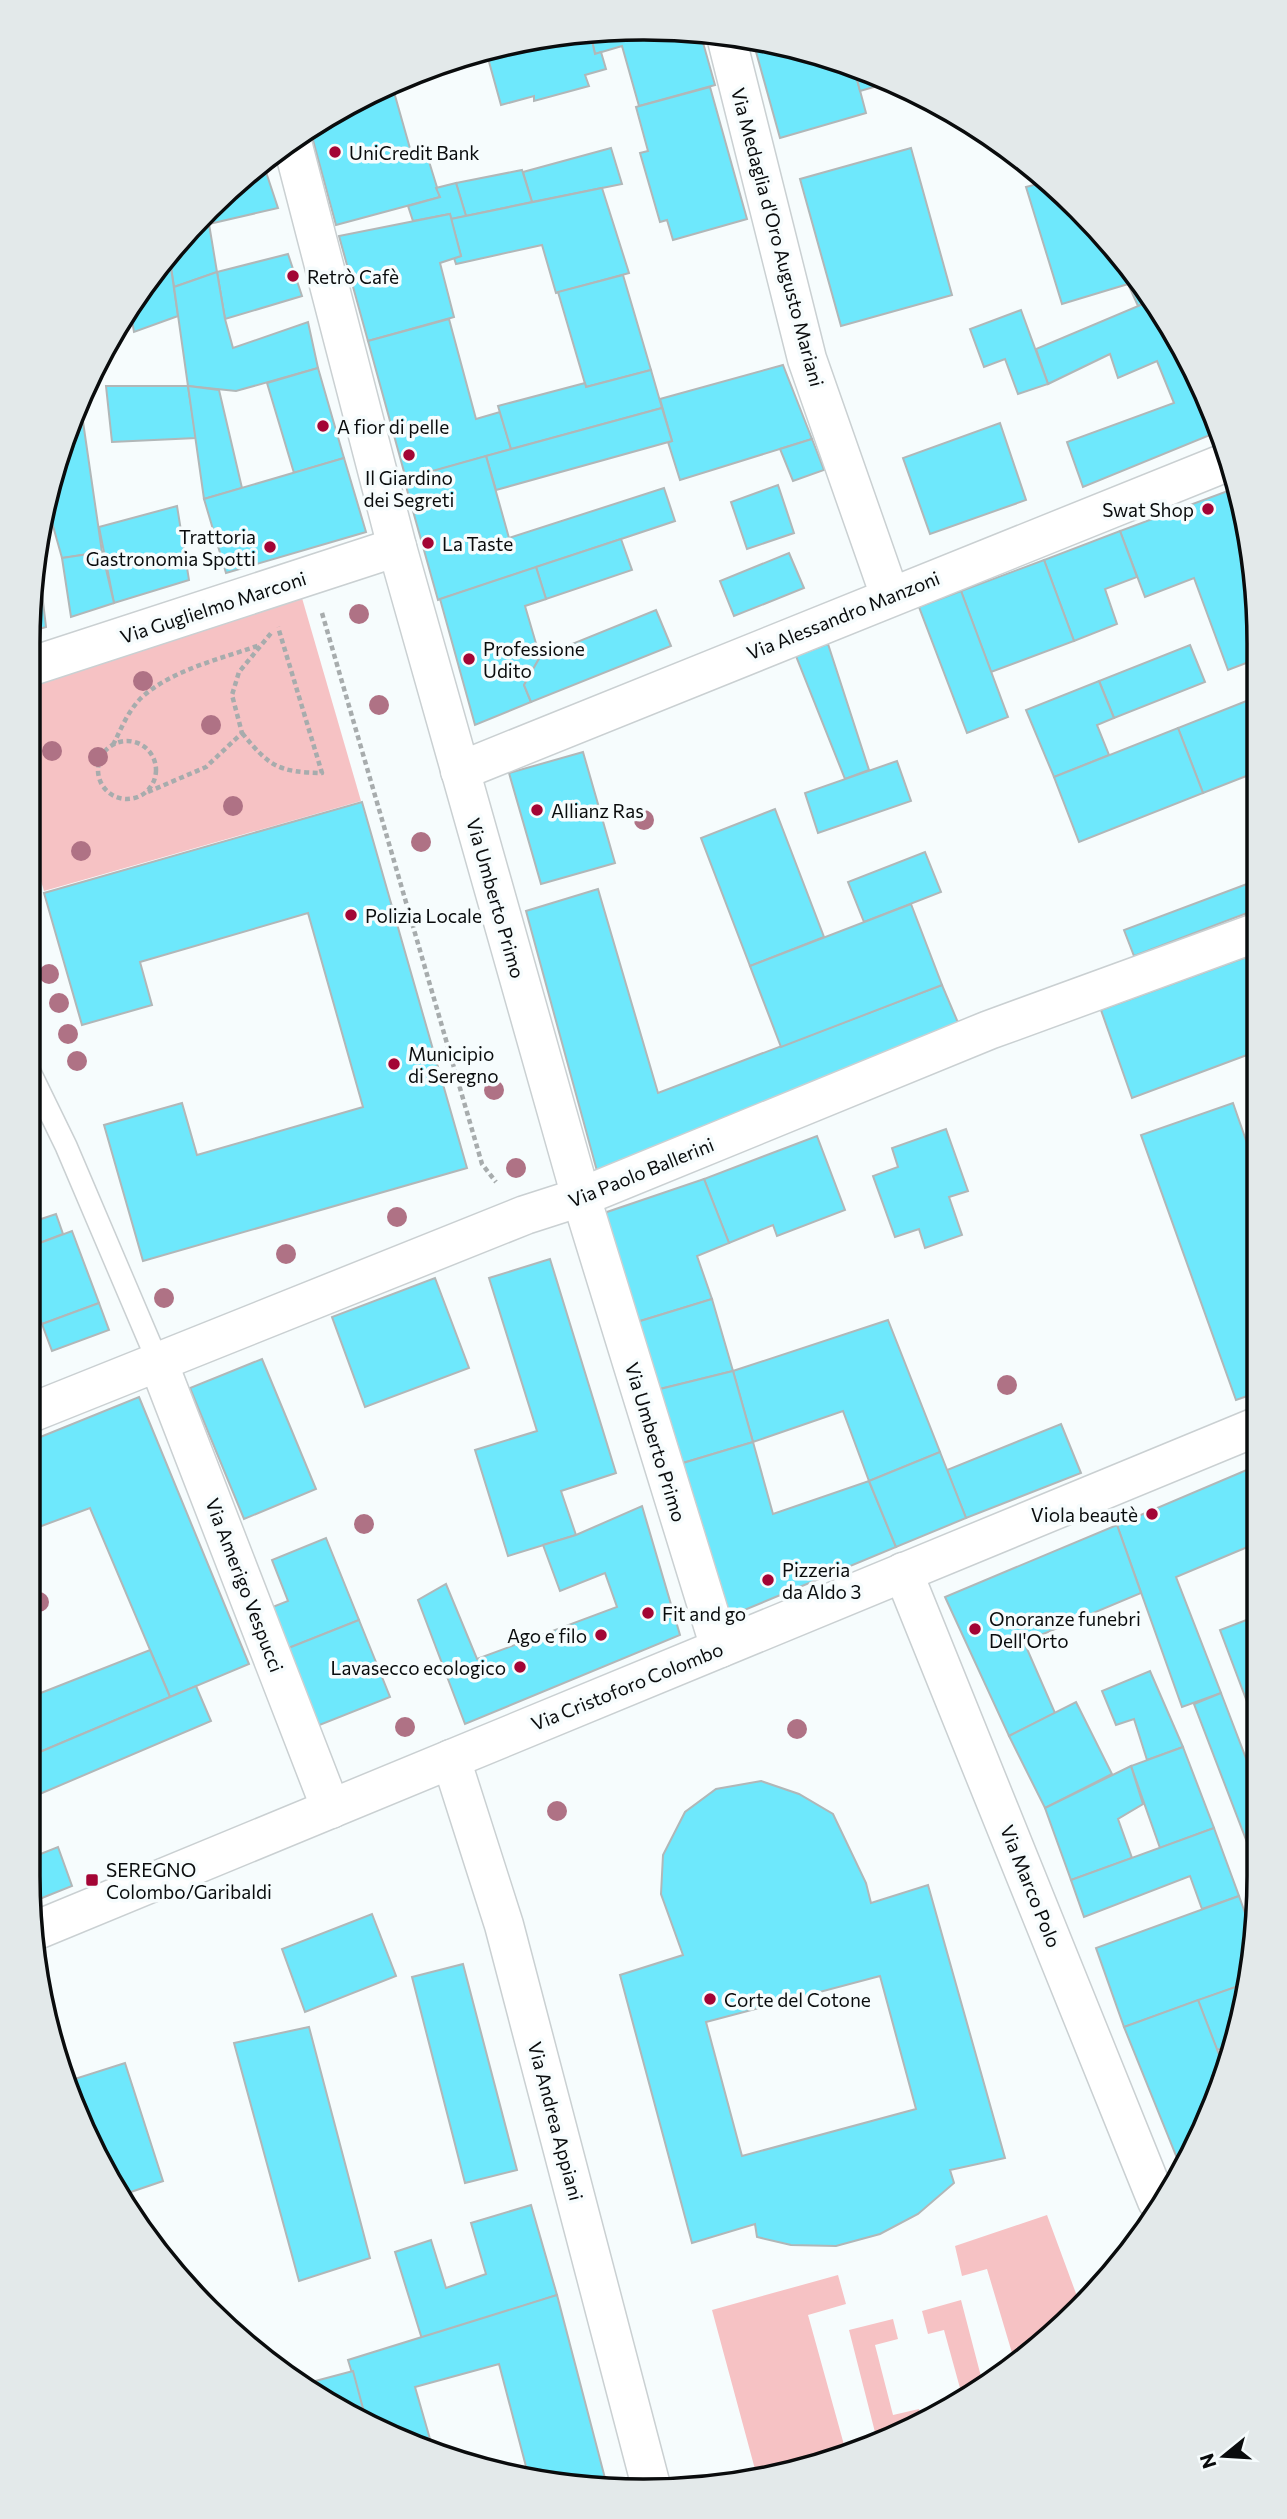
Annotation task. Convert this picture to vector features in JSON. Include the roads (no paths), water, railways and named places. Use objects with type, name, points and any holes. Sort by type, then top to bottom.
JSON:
[{"type":"street","name":"Via Medaglia d'Oro Augusto Mariani","points":[[729,46],[807,359],[890,596]]},
{"type":"street","name":"Via Umberto Primo","points":[[295,152],[397,547],[460,771],[581,1197],[719,1648]]},
{"type":"street","name":"Via Alessandro Manzoni","points":[[460,771],[1219,465]]},
{"type":"street","name":"Via Guglielmo Marconi","points":[[40,663],[397,547]]},
{"type":"street","name":"Via Paolo Ballerini","points":[[40,1410],[525,1215],[581,1197],[989,1030],[1247,936]]},
{"type":"street","name":"Via Amerigo Vespucci","points":[[158,1362],[331,1809]]},
{"type":"street","name":"Via Cristoforo Colombo","points":[[43,1928],[1247,1431]]},
{"type":"street","name":"Via Marco Polo","points":[[903,1572],[1155,2195]]},
{"type":"street","name":"Via Andrea Appiani","points":[[451,1759],[504,1925],[650,2479]]},
{"type":"lane","points":[[40,1093],[66,1146],[158,1362]]},
{"type":"place","name":"UniCredit Bank","points":[[335,152]]},
{"type":"place","name":"Retrò Cafè","points":[[293,276]]},
{"type":"place","name":"A fior di pelle","points":[[323,426]]},
{"type":"place","name":"Il Giardino dei Segreti","points":[[409,455]]},
{"type":"place","name":"Swat Shop","points":[[1208,509]]},
{"type":"place","name":"La Taste","points":[[428,543]]},
{"type":"place","name":"Trattoria Gastronomia Spotti","points":[[270,547]]},
{"type":"place","name":"Professione Udito","points":[[469,659]]},
{"type":"place","name":"Allianz Ras","points":[[537,810]]},
{"type":"place","name":"Polizia Locale","points":[[351,915]]},
{"type":"place","name":"Municipio di Seregno","points":[[394,1064]]},
{"type":"place","name":"Viola beautè","points":[[1152,1514]]},
{"type":"place","name":"Pizzeria da Aldo 3","points":[[768,1580]]},
{"type":"place","name":"Fit and go","points":[[648,1613]]},
{"type":"place","name":"Onoranze funebri Dell'Orto","points":[[975,1629]]},
{"type":"place","name":"Ago e filo","points":[[601,1635]]},
{"type":"place","name":"Lavasecco ecologico","points":[[520,1667]]},
{"type":"place","name":"SEREGNO Colombo/Garibaldi","points":[[92,1880]]},
{"type":"place","name":"Corte del Cotone","points":[[710,1999]]}]
